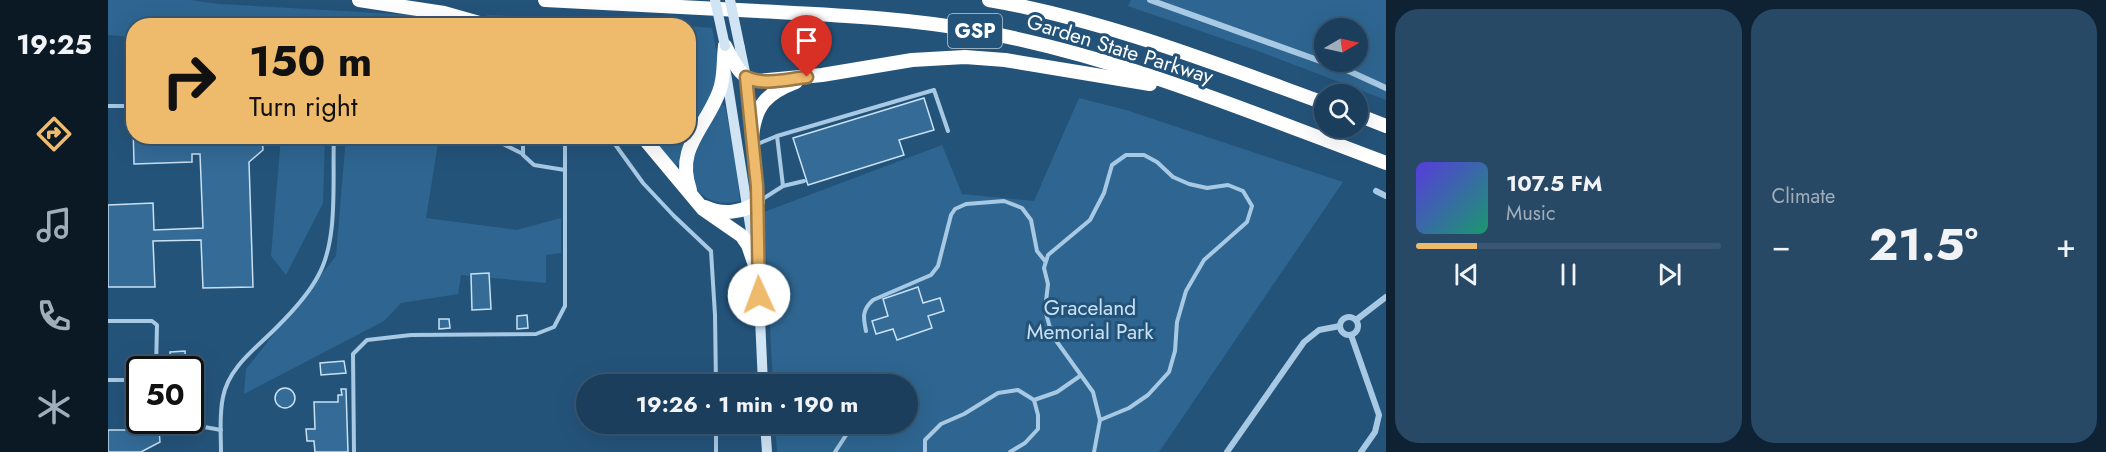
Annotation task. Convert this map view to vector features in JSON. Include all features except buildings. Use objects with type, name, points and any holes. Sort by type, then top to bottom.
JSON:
[{"type":"highway","points":[[359,0],[437,12],[460,18]]},
{"type":"highway","name":"Garden State Parkway","points":[[545,0],[828,15],[906,21],[965,29],[1071,52],[1118,66],[1386,163]]},
{"type":"highway","name":"Garden State Parkway","points":[[989,0],[1058,14],[1134,35],[1314,99]]},
{"type":"highway","points":[[725,46],[738,71],[754,81],[822,75],[912,60],[975,57],[1140,82],[1210,98]]},
{"type":"highway","points":[[696,136],[719,93],[725,46]]},
{"type":"highway","points":[[753,141],[757,112],[767,98],[789,85],[822,75]]},
{"type":"highway","points":[[1368,119],[1386,126]]},
{"type":"highway","points":[[649,144],[710,214],[742,236],[748,245],[758,274]]},
{"type":"highway","points":[[692,144],[685,160],[684,172],[695,199],[718,211],[729,212],[753,205]]},
{"type":"main road","points":[[715,0],[753,205]]},
{"type":"main road","points":[[730,0],[746,77],[753,141],[753,205],[763,374]]},
{"type":"main road","points":[[766,434],[767,452]]},
{"type":"street","points":[[1150,0],[1351,72],[1386,88]]},
{"type":"street","points":[[1377,191],[1386,196]]},
{"type":"street","points":[[1356,320],[1386,297]]},
{"type":"street","points":[[1351,335],[1344,333],[1340,326],[1342,320],[1347,317],[1356,320]]},
{"type":"street","points":[[1351,335],[1358,329],[1356,320]]},
{"type":"street","points":[[1227,452],[1304,342],[1319,330],[1340,326]]},
{"type":"street","points":[[1351,335],[1379,416],[1375,432],[1361,452]]},
{"type":"lane","points":[[753,141],[934,90],[948,131]]},
{"type":"lane","points":[[108,106],[126,106]]},
{"type":"lane","points":[[777,136],[783,186]]},
{"type":"lane","points":[[221,452],[223,395],[244,358],[278,327],[308,294],[326,257],[330,236],[334,144]]},
{"type":"lane","points":[[504,144],[523,155],[534,165],[565,170]]},
{"type":"lane","points":[[523,144],[523,155]]},
{"type":"lane","points":[[354,452],[353,354],[367,340],[411,335],[536,334],[554,327],[565,306],[565,144]]},
{"type":"lane","points":[[615,144],[643,183],[711,250],[716,315],[716,374]]},
{"type":"lane","points":[[1094,452],[1100,420],[1093,392],[1052,335],[1045,310],[1048,284],[1044,268],[1048,255],[1090,220],[1104,193],[1113,165],[1126,155],[1144,155],[1157,162],[1173,177],[1189,184],[1207,188],[1228,185],[1243,191],[1252,206],[1246,222],[1204,260],[1186,291],[1177,322],[1175,351],[1169,372],[1148,395],[1129,408],[1100,420]]},
{"type":"lane","points":[[753,205],[783,186],[804,181]]},
{"type":"lane","points":[[866,331],[862,316],[866,307],[873,300],[931,275],[938,266],[951,215],[960,206],[1004,201],[1017,205],[1027,213],[1031,220],[1036,251],[1046,262]]},
{"type":"lane","points":[[108,321],[152,321],[157,326],[156,356]]},
{"type":"lane","points":[[1034,400],[1057,392],[1080,376]]},
{"type":"lane","points":[[108,380],[126,380]]},
{"type":"lane","points":[[925,452],[925,440],[941,424],[964,414],[998,393],[1018,390],[1034,400],[1038,415],[1038,429],[1025,443],[1010,452]]},
{"type":"lane","points":[[204,427],[221,430]]},
{"type":"lane","points":[[716,434],[716,452]]},
{"type":"lane","points":[[835,452],[847,434]]},
{"type":"green space","points":[[108,0],[190,0],[219,4],[436,18],[126,18],[126,36],[108,35]]},
{"type":"green space","points":[[1131,0],[1386,0],[1386,100],[1368,93],[1368,84],[1344,84],[1261,52],[1128,6]]},
{"type":"green space","points":[[487,15],[560,18],[487,18]]},
{"type":"green space","points":[[696,27],[712,28],[719,64],[716,86],[696,124]]},
{"type":"green space","name":"Graceland Memorial Park","points":[[1079,98],[1126,110],[1343,182],[1159,452],[777,452],[776,434],[918,434],[918,374],[772,374],[764,212],[942,145],[962,194],[1034,201]]},
{"type":"green space","points":[[721,104],[725,106],[740,201],[731,203],[708,199],[693,186],[688,171],[689,161],[695,147]]},
{"type":"green space","points":[[280,144],[325,144],[323,203],[286,275],[271,256]]},
{"type":"green space","points":[[345,144],[438,144],[426,218],[517,230],[561,218],[561,253],[546,255],[546,283],[461,275],[458,294],[401,303],[384,321],[244,394],[246,369],[336,256]]},
{"type":"green space","points":[[657,144],[686,144],[679,165],[675,165]]},
{"type":"route","points":[[759,295],[759,216],[746,77],[754,81],[807,77]]}]
